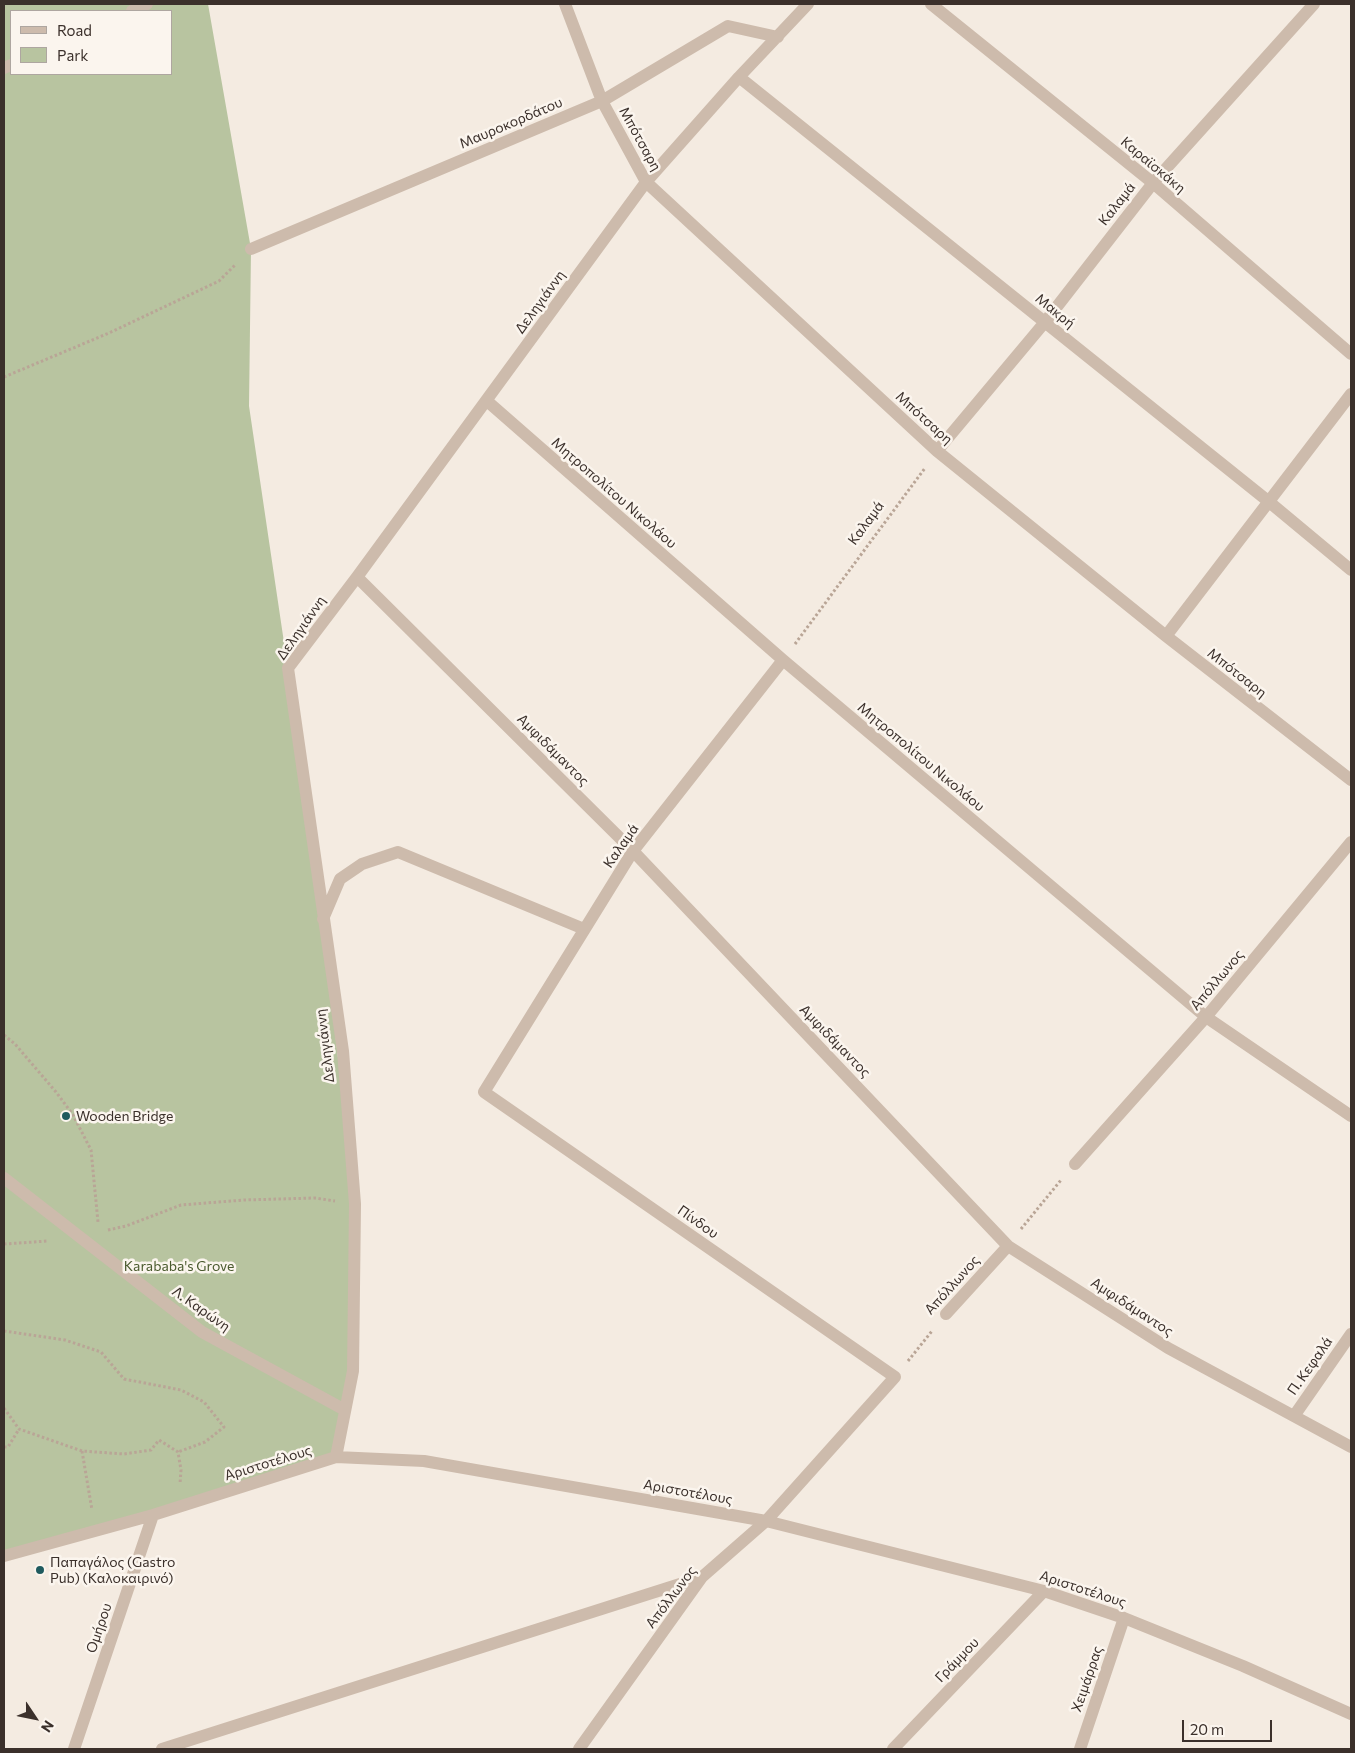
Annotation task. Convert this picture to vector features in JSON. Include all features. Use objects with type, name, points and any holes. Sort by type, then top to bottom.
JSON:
[{"type":"street","points":[[134,10],[147,4]]},
{"type":"street","name":"Μπότσαρη","points":[[565,4],[602,101],[646,182],[938,451],[1166,636],[1351,780]]},
{"type":"street","name":"Δεληγιάννη","points":[[336,1457],[353,1371],[355,1204],[343,1051],[288,668],[358,577],[646,182],[739,77],[808,4]]},
{"type":"street","name":"Καραϊσκάκη","points":[[931,4],[1152,183],[1351,354]]},
{"type":"street","name":"Καλαμά","points":[[938,451],[1045,322],[1152,183],[1314,4]]},
{"type":"street","name":"Μαυροκορδάτου","points":[[251,249],[602,101],[728,26],[778,36]]},
{"type":"street","name":"Μακρή","points":[[739,77],[1268,501],[1351,570]]},
{"type":"street","points":[[1166,636],[1351,394]]},
{"type":"street","name":"Μητροπολίτου Νικολάου","points":[[487,401],[783,660],[1206,1017],[1351,1116]]},
{"type":"street","name":"Αμφιδάμαντος","points":[[358,577],[633,852],[1008,1246],[1168,1348],[1351,1447]]},
{"type":"street","name":"Καλαμά","points":[[484,1092],[633,852],[783,660]]},
{"type":"street","name":"Απόλλωνος","points":[[1075,1164],[1206,1017],[1351,842]]},
{"type":"street","points":[[323,920],[340,879],[362,864],[398,852],[584,929]]},
{"type":"street","name":"Πίνδου","points":[[484,1092],[894,1377]]},
{"type":"street","name":"Λ. Καρώνη","points":[[4,1178],[202,1332],[345,1410]]},
{"type":"street","name":"Απόλλωνος","points":[[946,1314],[1008,1246]]},
{"type":"street","name":"Π. Κεφαλά","points":[[1294,1416],[1351,1334]]},
{"type":"street","name":"Απόλλωνος","points":[[579,1749],[702,1577],[766,1521],[894,1377]]},
{"type":"street","name":"Αριστοτέλους","points":[[4,1556],[153,1515],[336,1457],[424,1460],[766,1521],[1044,1591],[1124,1618],[1243,1666],[1351,1714]]},
{"type":"street","name":"Ομήρου","points":[[74,1749],[153,1515]]},
{"type":"street","points":[[162,1749],[702,1577]]},
{"type":"street","name":"Γράμμου","points":[[893,1749],[1044,1591]]},
{"type":"street","name":"Χειμάρρας","points":[[1080,1749],[1124,1618]]},
{"type":"path","points":[[4,376],[108,333],[219,281],[251,249]]},
{"type":"path","name":"Καλαμά","points":[[783,660],[938,451]]},
{"type":"path","points":[[4,1035],[15,1044],[56,1092],[73,1115],[91,1150],[99,1233]]},
{"type":"path","points":[[1008,1246],[1075,1164]]},
{"type":"path","points":[[4,1244],[81,1238],[126,1226],[181,1205],[244,1200],[316,1198],[355,1204]]},
{"type":"path","name":"Απόλλωνος","points":[[894,1377],[946,1314]]},
{"type":"path","points":[[4,1331],[65,1340],[101,1352],[124,1378],[181,1390],[204,1402],[224,1427],[205,1442],[178,1452]]},
{"type":"path","points":[[4,1408],[19,1429],[82,1451],[124,1454],[151,1450],[159,1440],[178,1452],[181,1470],[179,1506]]},
{"type":"path","points":[[4,1447],[8,1447],[19,1429]]},
{"type":"path","points":[[82,1451],[95,1532]]},
{"type":"green space","name":"Karababa's Grove","points":[[4,4],[208,4],[251,249],[249,406],[311,825],[355,1204],[353,1371],[336,1457],[4,1556]]},
{"type":"place","name":"Wooden Bridge","points":[[66,1116]]},
{"type":"place","name":"Παπαγάλος (Gastro Pub) (Καλοκαιρινό)","points":[[40,1570]]}]
